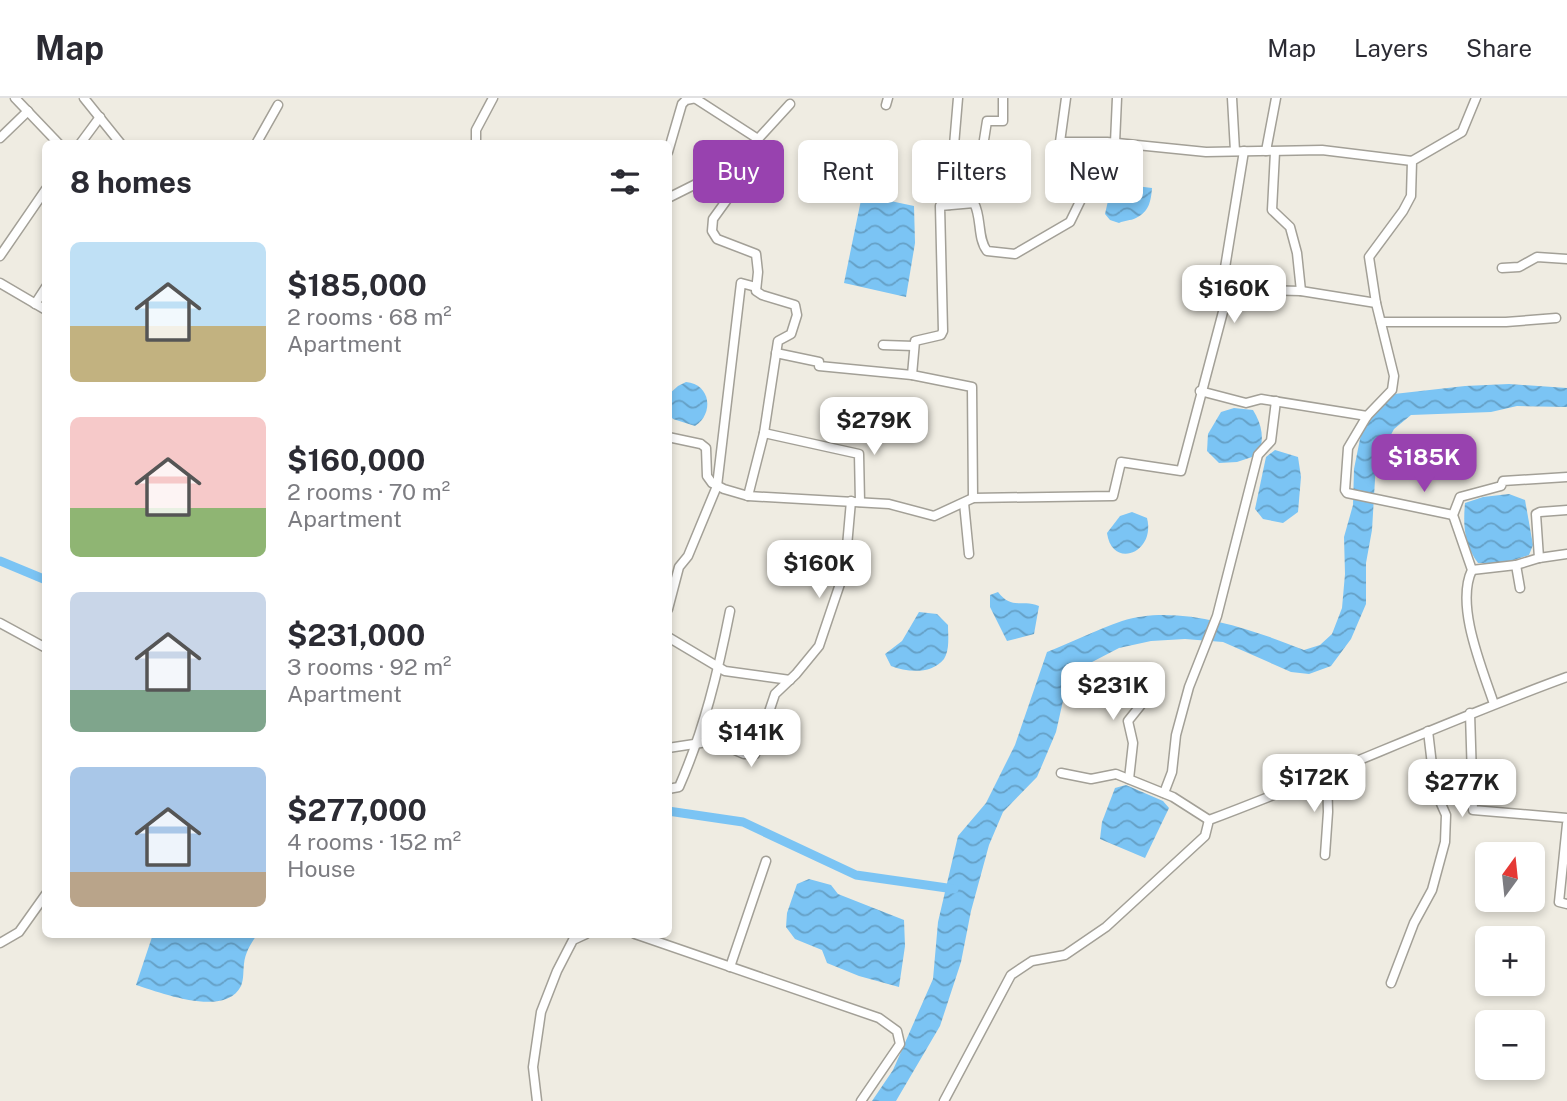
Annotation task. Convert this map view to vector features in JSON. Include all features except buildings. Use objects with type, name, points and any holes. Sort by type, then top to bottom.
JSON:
[{"type":"street","points":[[15,98],[54,140]]},
{"type":"street","points":[[84,98],[118,140]]},
{"type":"street","points":[[483,98],[484,116]]},
{"type":"street","points":[[476,140],[476,130],[493,98]]},
{"type":"street","points":[[672,140],[682,104],[686,100],[696,98],[758,139],[790,104]]},
{"type":"street","points":[[949,205],[958,98]]},
{"type":"street","points":[[984,140],[987,121],[1003,121],[1003,98]]},
{"type":"street","points":[[1060,140],[1066,98]]},
{"type":"street","points":[[1115,140],[1117,98]]},
{"type":"street","points":[[672,438],[701,444],[706,448],[707,476],[717,486],[748,496],[889,504],[934,516],[973,498],[1113,496],[1123,461],[1181,471],[1229,289],[1223,280],[1240,151],[1232,98]]},
{"type":"street","points":[[1276,98],[1270,152],[1272,210],[1290,227],[1297,253],[1301,291]]},
{"type":"street","points":[[1143,146],[1206,152],[1322,150],[1412,162],[1462,132],[1476,98]]},
{"type":"street","points":[[258,140],[278,105]]},
{"type":"street","points":[[0,138],[28,111]]},
{"type":"street","points":[[83,140],[100,117]]},
{"type":"street","points":[[1412,162],[1410,196],[1403,211],[1368,257],[1394,376],[1392,390],[1367,416],[1348,448],[1347,493],[1453,514]]},
{"type":"street","points":[[672,196],[693,186]]},
{"type":"street","points":[[0,257],[42,195]]},
{"type":"street","points":[[725,203],[713,219],[712,231],[717,239],[755,254],[758,272],[756,291],[795,305],[797,314],[791,334],[779,339],[764,433],[748,496]]},
{"type":"street","points":[[912,374],[917,339],[941,335],[943,331],[940,206],[974,203],[979,211],[983,245],[987,251],[1015,254],[1070,222],[1079,203]]},
{"type":"street","points":[[1502,268],[1519,267],[1537,257],[1567,259]]},
{"type":"street","points":[[0,283],[42,308]]},
{"type":"street","points":[[672,594],[679,567],[688,556],[717,486],[741,284],[756,286]]},
{"type":"street","points":[[1229,289],[1301,291],[1376,303]]},
{"type":"street","points":[[35,304],[42,293]]},
{"type":"street","points":[[1381,322],[1506,322],[1556,318]]},
{"type":"street","points":[[883,345],[914,346]]},
{"type":"street","points":[[776,353],[819,362],[819,366],[912,374],[972,387],[973,498]]},
{"type":"street","points":[[1200,391],[1246,403],[1261,399],[1367,416]]},
{"type":"street","points":[[1164,793],[1172,772],[1176,735],[1189,688],[1217,616],[1258,455],[1271,442],[1276,401]]},
{"type":"street","points":[[672,747],[714,741],[744,754],[755,754],[775,694],[819,646],[845,569],[859,454],[764,433]]},
{"type":"street","points":[[1493,704],[1468,617],[1466,581],[1472,570],[1453,514],[1460,497],[1502,486],[1503,481],[1567,477]]},
{"type":"street","points":[[964,503],[969,554]]},
{"type":"street","points":[[1539,558],[1536,514],[1567,510]]},
{"type":"street","points":[[1472,570],[1517,565],[1539,558],[1567,554]]},
{"type":"street","points":[[1517,565],[1520,588]]},
{"type":"street","points":[[672,788],[679,787],[698,744],[719,668],[730,611]]},
{"type":"street","points":[[0,623],[42,646]]},
{"type":"street","points":[[672,639],[725,671],[790,680]]},
{"type":"street","points":[[1129,779],[1133,743],[1128,721],[1144,701],[1143,672]]},
{"type":"street","points":[[1209,820],[1470,713],[1567,677]]},
{"type":"street","points":[[1470,713],[1473,810],[1567,818]]},
{"type":"street","points":[[1391,983],[1414,923],[1432,890],[1445,842],[1446,815],[1435,790],[1428,731]]},
{"type":"street","points":[[1061,773],[1091,779],[1116,774],[1164,793],[1209,820]]},
{"type":"street","points":[[1325,855],[1328,773]]},
{"type":"street","points":[[944,1101],[1011,975],[1032,961],[1065,955],[1106,928],[1205,836],[1209,820]]},
{"type":"street","points":[[1567,824],[1559,902],[1567,904]]},
{"type":"street","points":[[730,967],[766,861]]},
{"type":"street","points":[[0,943],[19,932],[42,900]]},
{"type":"street","points":[[537,1101],[533,1067],[541,1012],[557,971],[573,940],[577,938]]},
{"type":"street","points":[[647,938],[879,1018],[897,1031],[900,1044],[861,1101]]},
{"type":"water","points":[[1143,187],[1152,188],[1147,209],[1140,216],[1119,223],[1110,220],[1105,214],[1107,203],[1143,203]]},
{"type":"water","points":[[860,203],[898,203],[914,206],[915,243],[906,297],[844,283]]},
{"type":"water","points":[[686,382],[694,384],[705,394],[705,414],[695,426],[672,418],[672,391]]},
{"type":"water","points":[[1509,384],[1567,388],[1567,407],[1517,406],[1491,412],[1411,415],[1394,429],[1376,463],[1372,530],[1366,563],[1366,604],[1351,639],[1331,666],[1309,674],[1291,672],[1223,642],[1185,639],[1151,641],[1119,648],[1069,674],[1056,732],[1037,777],[1003,812],[989,845],[971,911],[961,962],[940,1026],[896,1101],[872,1101],[893,1070],[933,979],[938,922],[958,836],[986,803],[1015,745],[1047,652],[1122,621],[1167,615],[1238,627],[1304,650],[1320,645],[1332,634],[1342,608],[1344,537],[1353,505],[1354,469],[1361,434],[1373,412],[1394,394]]},
{"type":"water","points":[[1234,408],[1253,410],[1262,432],[1260,449],[1258,455],[1237,462],[1219,463],[1207,451],[1208,434],[1221,412]]},
{"type":"water","points":[[1275,450],[1298,457],[1301,477],[1298,512],[1283,523],[1263,519],[1255,509],[1266,457]]},
{"type":"water","points":[[1509,494],[1525,500],[1533,545],[1529,555],[1505,563],[1478,563],[1465,534],[1465,503],[1483,497]]},
{"type":"water","points":[[1132,512],[1147,518],[1148,530],[1140,548],[1124,554],[1111,544],[1107,533],[1120,516]]},
{"type":"water","points":[[998,592],[1008,601],[1039,606],[1034,634],[1007,641],[990,607],[990,595]]},
{"type":"water","points":[[919,612],[937,614],[948,625],[944,659],[926,670],[911,671],[891,666],[885,654],[902,641]]},
{"type":"water","points":[[1126,785],[1163,801],[1169,808],[1145,858],[1100,839],[1102,822],[1115,788]]},
{"type":"water","points":[[809,879],[831,885],[838,894],[904,920],[905,946],[899,987],[859,976],[827,963],[822,950],[795,939],[786,927],[787,913],[797,884]]},
{"type":"water","points":[[152,938],[255,938],[246,956],[241,986],[233,995],[222,1000],[192,1000],[136,985]]},
{"type":"waterway","points":[[0,561],[42,578]]},
{"type":"waterway","points":[[672,812],[743,822],[856,875],[954,889]]}]
